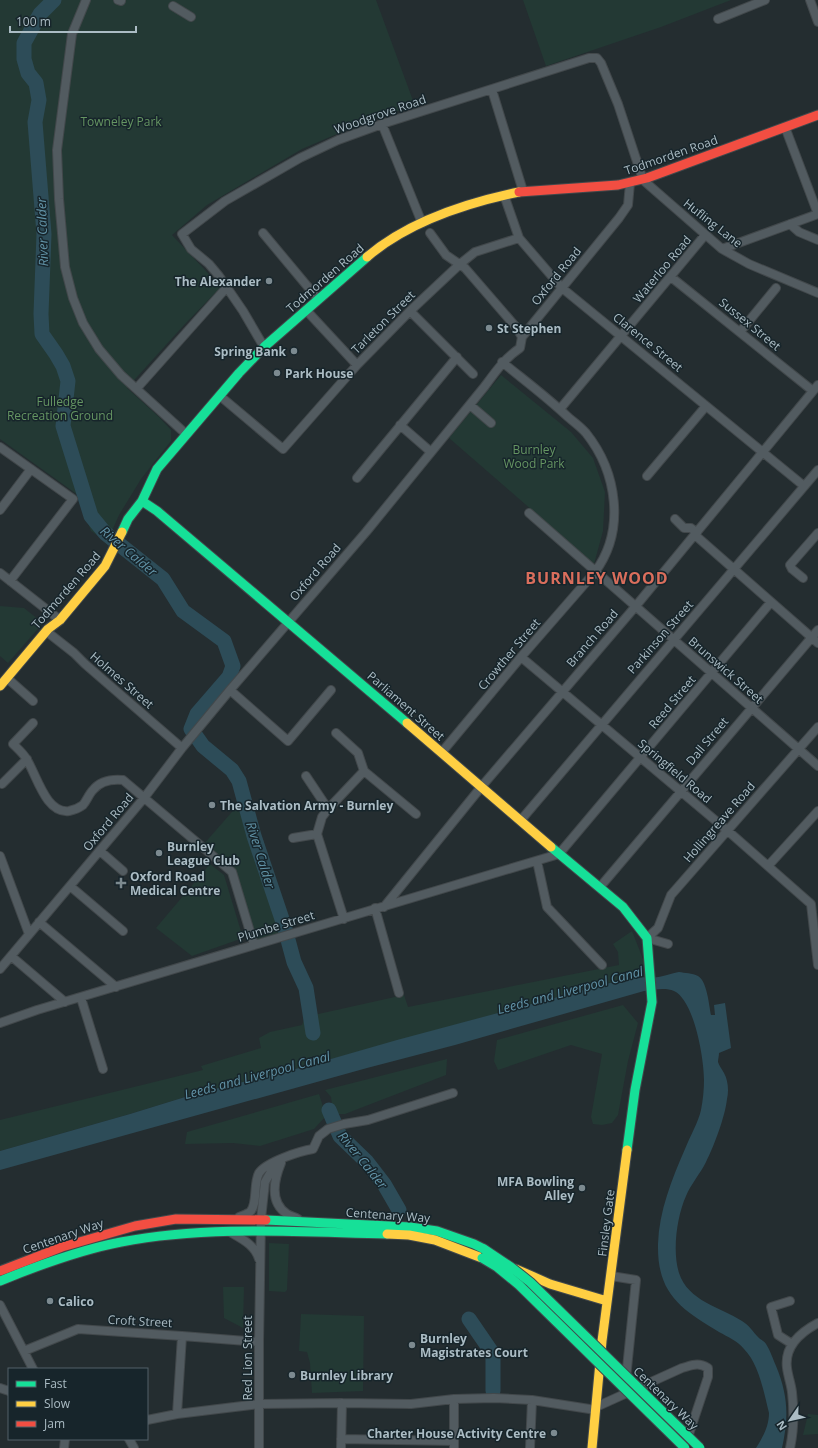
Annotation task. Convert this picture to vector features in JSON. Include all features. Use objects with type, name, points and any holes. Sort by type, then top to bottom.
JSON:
[{"type":"main road","name":"Todmorden Road","points":[[0,686],[46,631],[60,620],[105,566],[128,519],[142,501],[158,469],[239,373],[264,347],[387,241],[407,229],[422,223],[504,195],[523,191],[618,185],[643,180],[818,115]]},
{"type":"main road","name":"Parliament Street","points":[[142,501],[157,511],[288,621],[482,786],[559,854],[600,887],[623,908],[647,938]]},
{"type":"main road","name":"Finsley Gate","points":[[592,1448],[602,1341],[635,1090],[652,1002],[647,938]]},
{"type":"main road","name":"Centenary Way","points":[[0,1271],[62,1247],[135,1226],[176,1219],[262,1219],[410,1227],[437,1231],[474,1244],[497,1267],[519,1285],[684,1448]]},
{"type":"main road","name":"Centenary Way","points":[[0,1281],[99,1247],[138,1239],[179,1234],[218,1231],[248,1231],[409,1235],[435,1240],[483,1254],[511,1267],[530,1282],[700,1448]]},
{"type":"main road","points":[[511,1267],[550,1284],[608,1301]]},
{"type":"street","points":[[86,0],[72,34],[57,150],[59,199],[65,267],[73,298],[83,323],[98,349],[121,375],[186,434]]},
{"type":"street","points":[[718,19],[764,0]]},
{"type":"street","points":[[810,0],[818,22]]},
{"type":"street","points":[[173,6],[191,17]]},
{"type":"street","name":"Woodgrove Road","points":[[227,287],[209,264],[191,249],[182,234],[225,201],[300,158],[338,140],[382,124],[589,58],[597,58],[601,63],[618,104],[643,180]]},
{"type":"street","points":[[492,90],[523,191]]},
{"type":"street","points":[[382,124],[422,223]]},
{"type":"street","points":[[722,249],[818,214],[785,127]]},
{"type":"street","name":"Hufling Lane","points":[[643,180],[722,249],[749,264],[818,293]]},
{"type":"street","name":"Oxford Road","points":[[0,969],[144,798],[230,690],[366,532],[470,405],[502,362],[520,348],[522,337],[628,205],[630,183]]},
{"type":"street","name":"Clarence Street","points":[[504,195],[519,238],[562,288],[804,486]]},
{"type":"street","points":[[790,224],[799,232],[818,240]]},
{"type":"street","points":[[263,233],[318,299]]},
{"type":"street","points":[[430,233],[446,255],[465,268],[516,327],[522,337]]},
{"type":"street","name":"Waterloo Road","points":[[560,409],[706,235]]},
{"type":"street","name":"Tarleton Street","points":[[220,396],[283,449],[357,365],[410,311],[460,264],[475,252],[519,238]]},
{"type":"street","name":"Sussex Street","points":[[671,276],[740,332],[816,388]]},
{"type":"street","points":[[137,388],[227,287],[264,347]]},
{"type":"street","points":[[740,332],[776,288]]},
{"type":"street","points":[[306,310],[357,365]]},
{"type":"street","points":[[410,311],[473,374]]},
{"type":"street","points":[[357,478],[457,357]]},
{"type":"street","name":"Crowther Street","points":[[442,752],[521,657],[595,572],[604,560],[614,528],[615,503],[611,485],[600,456],[586,433],[560,409],[502,362]]},
{"type":"street","name":"Branch Road","points":[[384,907],[482,786],[635,607],[816,388]]},
{"type":"street","points":[[470,405],[491,423]]},
{"type":"street","points":[[647,476],[706,406]]},
{"type":"street","points":[[400,426],[431,452]]},
{"type":"street","points":[[0,447],[73,499],[10,581]]},
{"type":"street","points":[[0,510],[31,469]]},
{"type":"street","name":"Parkinson Street","points":[[520,820],[818,470]]},
{"type":"street","name":"Brunswick Street","points":[[528,513],[818,766]]},
{"type":"street","points":[[675,519],[684,528],[691,528],[734,569],[818,643]]},
{"type":"street","points":[[802,578],[792,569],[790,565],[818,533]]},
{"type":"street","points":[[0,573],[60,620]]},
{"type":"street","name":"Reed Street","points":[[559,854],[771,602]]},
{"type":"street","name":"Dall Street","points":[[600,887],[818,630]]},
{"type":"street","name":"Holmes Street","points":[[46,631],[185,745]]},
{"type":"street","name":"Springfield Road","points":[[521,657],[728,831],[811,904],[818,965]]},
{"type":"street","points":[[7,678],[33,700]]},
{"type":"street","points":[[230,690],[288,740],[332,690]]},
{"type":"street","points":[[33,723],[13,744],[27,759],[46,798],[54,807],[63,812],[73,810],[81,806],[94,789],[104,782],[113,779],[124,780],[232,872],[254,945]]},
{"type":"street","name":"Hollingreave Road","points":[[647,938],[658,928],[671,895],[818,727]]},
{"type":"street","points":[[336,733],[358,753],[364,771],[416,814]]},
{"type":"street","points":[[2,784],[27,759]]},
{"type":"street","points":[[344,918],[317,834],[322,817],[364,771]]},
{"type":"street","points":[[306,776],[328,809]]},
{"type":"street","points":[[768,866],[818,811]]},
{"type":"street","points":[[293,838],[317,834]]},
{"type":"street","points":[[100,851],[124,871]]},
{"type":"street","name":"Plumbe Street","points":[[0,1023],[37,1010],[559,854]]},
{"type":"street","points":[[0,856],[29,934]]},
{"type":"street","points":[[537,861],[547,907],[602,965]]},
{"type":"street","points":[[70,886],[123,931]]},
{"type":"street","points":[[376,908],[400,993]]},
{"type":"street","points":[[39,922],[116,987]]},
{"type":"street","points":[[647,938],[668,944]]},
{"type":"street","points":[[11,956],[65,1002]]},
{"type":"street","points":[[81,998],[103,1069]]},
{"type":"street","points":[[234,1219],[250,1212],[254,1205],[255,1190],[260,1172],[272,1162],[300,1151],[313,1148],[319,1136],[328,1129],[344,1124],[368,1120],[453,1093]]},
{"type":"street","points":[[282,1159],[276,1175],[275,1186],[278,1206],[286,1214],[303,1221]]},
{"type":"street","name":"Red Lion Street","points":[[259,1448],[259,1342],[262,1219],[265,1182],[272,1170],[282,1159]]},
{"type":"street","points":[[254,1205],[262,1219],[269,1227],[285,1232]]},
{"type":"street","points":[[248,1231],[256,1226],[262,1219]]},
{"type":"street","name":"Red Lion Street","points":[[230,1232],[250,1244],[257,1253],[261,1268]]},
{"type":"street","points":[[611,1276],[636,1280],[625,1394]]},
{"type":"street","points":[[790,1300],[771,1306],[778,1335],[792,1344]]},
{"type":"street","points":[[0,1305],[32,1368]]},
{"type":"street","points":[[790,1448],[793,1417],[792,1393],[786,1367],[788,1353],[792,1344],[798,1337],[807,1329],[818,1323]]},
{"type":"street","name":"Croft Street","points":[[24,1351],[78,1329],[259,1342]]},
{"type":"street","points":[[177,1414],[182,1336]]},
{"type":"street","points":[[148,1420],[177,1414],[259,1404],[411,1404],[454,1399],[494,1398],[532,1400],[596,1409],[682,1368],[701,1364],[708,1368],[708,1377],[684,1448]]},
{"type":"street","points":[[341,1439],[454,1444],[454,1399]]},
{"type":"street","points":[[530,1448],[532,1400]]},
{"type":"street","points":[[341,1448],[342,1403]]},
{"type":"green space","name":"Towneley Park","points":[[0,0],[376,0],[415,106],[374,118],[302,149],[207,205],[172,235],[221,287],[127,388],[171,430],[171,441],[141,479],[119,515],[107,542],[91,531],[78,495],[0,439]]},
{"type":"green space","points":[[523,0],[731,0],[661,27],[546,66]]},
{"type":"green space","name":"Burnley Wood Park","points":[[501,375],[571,432],[593,458],[605,492],[603,531],[594,564],[449,438]]},
{"type":"green space","points":[[0,606],[24,608],[43,623],[8,663],[0,656]]},
{"type":"green space","points":[[238,805],[282,934],[255,942],[233,871],[203,845]]},
{"type":"green space","points":[[210,864],[224,875],[243,938],[192,956],[156,928]]},
{"type":"green space","points":[[632,931],[643,959],[645,977],[636,976],[589,988],[303,1067],[198,1093],[0,1151],[0,1120],[203,1070],[201,1066],[261,1048],[259,1038],[270,1032],[302,1025],[305,1017],[404,995],[408,1007],[619,965],[618,952],[613,944]]},
{"type":"green space","points":[[623,1005],[638,1023],[628,1061],[618,1115],[612,1123],[602,1125],[593,1124],[591,1117],[602,1054],[571,1045],[498,1070],[494,1061],[497,1040]]},
{"type":"green space","points":[[447,1059],[446,1075],[345,1114],[333,1114],[331,1097],[325,1090]]},
{"type":"green space","points":[[319,1094],[326,1116],[314,1129],[260,1146],[233,1143],[185,1144],[187,1132]]},
{"type":"green space","points":[[269,1243],[289,1244],[287,1290],[285,1292],[269,1291]]},
{"type":"green space","points":[[223,1287],[244,1287],[243,1328],[224,1318]]},
{"type":"green space","points":[[301,1314],[364,1316],[363,1391],[312,1393],[310,1363],[307,1352],[299,1351]]},
{"type":"green space","points":[[808,1414],[818,1415],[818,1434],[803,1435]]},
{"type":"water","points":[[679,972],[698,976],[704,983],[711,1015],[715,1015],[714,1005],[725,1003],[731,1048],[719,1053],[718,1062],[728,1086],[726,1106],[719,1131],[709,1155],[688,1192],[680,1213],[676,1234],[677,1264],[683,1283],[697,1297],[744,1323],[767,1346],[780,1377],[785,1397],[786,1426],[782,1448],[756,1448],[765,1431],[769,1413],[760,1379],[754,1363],[749,1355],[736,1341],[705,1324],[683,1307],[667,1288],[662,1276],[658,1244],[661,1219],[671,1184],[680,1160],[700,1115],[704,1087],[704,1070],[700,1045],[692,1017],[681,997],[674,991],[663,989],[644,991],[455,1045],[0,1170],[0,1151],[198,1093],[303,1067],[397,1040],[636,976],[657,977]]},
{"type":"waterway","name":"River Calder","points":[[54,0],[40,14],[24,43],[24,59],[28,73],[36,83],[39,100],[35,122],[44,234],[41,314],[42,334],[63,366],[68,381],[63,426],[91,516],[105,533],[163,579],[183,611],[224,641],[233,666],[229,677],[197,714],[191,729],[203,746],[232,770],[239,781],[254,836],[284,925],[294,962],[306,988],[313,1033]]},
{"type":"waterway","name":"River Calder","points":[[329,1110],[340,1136],[367,1162],[384,1184],[399,1210]]},
{"type":"waterway","name":"River Calder","points":[[469,1319],[493,1354],[493,1391]]},
{"type":"traffic: fast","points":[[122,532],[128,519],[142,501],[157,469],[239,373],[264,347],[367,257]]},
{"type":"traffic: fast","points":[[142,501],[157,511],[407,723]]},
{"type":"traffic: fast","points":[[551,847],[623,907],[647,938],[652,1002],[635,1090],[627,1150]]},
{"type":"traffic: fast","points":[[266,1220],[410,1227],[437,1231],[484,1249]]},
{"type":"traffic: fast","points":[[0,1281],[44,1264],[90,1249],[154,1237],[220,1231],[287,1231],[387,1234]]},
{"type":"traffic: fast","points":[[484,1249],[530,1282],[700,1448]]},
{"type":"traffic: fast","points":[[482,1258],[497,1267],[519,1285],[685,1448]]},
{"type":"traffic: slow","points":[[367,257],[383,244],[401,233],[439,215],[499,196],[519,192]]},
{"type":"traffic: slow","points":[[0,686],[48,629],[60,620],[105,566],[122,532]]},
{"type":"traffic: slow","points":[[407,723],[551,847]]},
{"type":"traffic: slow","points":[[592,1448],[602,1341],[627,1150]]},
{"type":"traffic: slow","points":[[387,1234],[409,1235],[435,1240],[482,1258]]},
{"type":"traffic: slow","points":[[516,1269],[550,1284],[607,1301]]},
{"type":"traffic: jam","points":[[519,192],[618,185],[647,178],[818,115]]},
{"type":"traffic: jam","points":[[0,1271],[62,1247],[135,1226],[176,1219],[266,1220]]},
{"type":"place","name":"The Alexander","points":[[269,281]]},
{"type":"place","name":"St Stephen","points":[[489,328]]},
{"type":"place","name":"Spring Bank","points":[[294,351]]},
{"type":"place","name":"Park House","points":[[277,373]]},
{"type":"place","name":"The Salvation Army - Burnley","points":[[212,805]]},
{"type":"place","name":"Burnley League Club","points":[[159,853]]},
{"type":"place","name":"Oxford Road Medical Centre","points":[[121,883]]},
{"type":"place","name":"MFA Bowling Alley","points":[[582,1188]]},
{"type":"place","name":"Calico","points":[[50,1301]]},
{"type":"place","name":"Burnley Magistrates Court","points":[[412,1345]]},
{"type":"place","name":"Burnley Library","points":[[292,1375]]},
{"type":"place","name":"Charter House Activity Centre","points":[[554,1433]]},
{"type":"district","name":"BURNLEY WOOD","points":[[597,578]]},
{"type":"park label","name":"Fulledge Recreation Ground","points":[[60,408]]},
{"type":"water label","name":"Leeds and Liverpool Canal","points":[[570,990]]},
{"type":"water label","name":"Leeds and Liverpool Canal","points":[[257,1075]]}]
